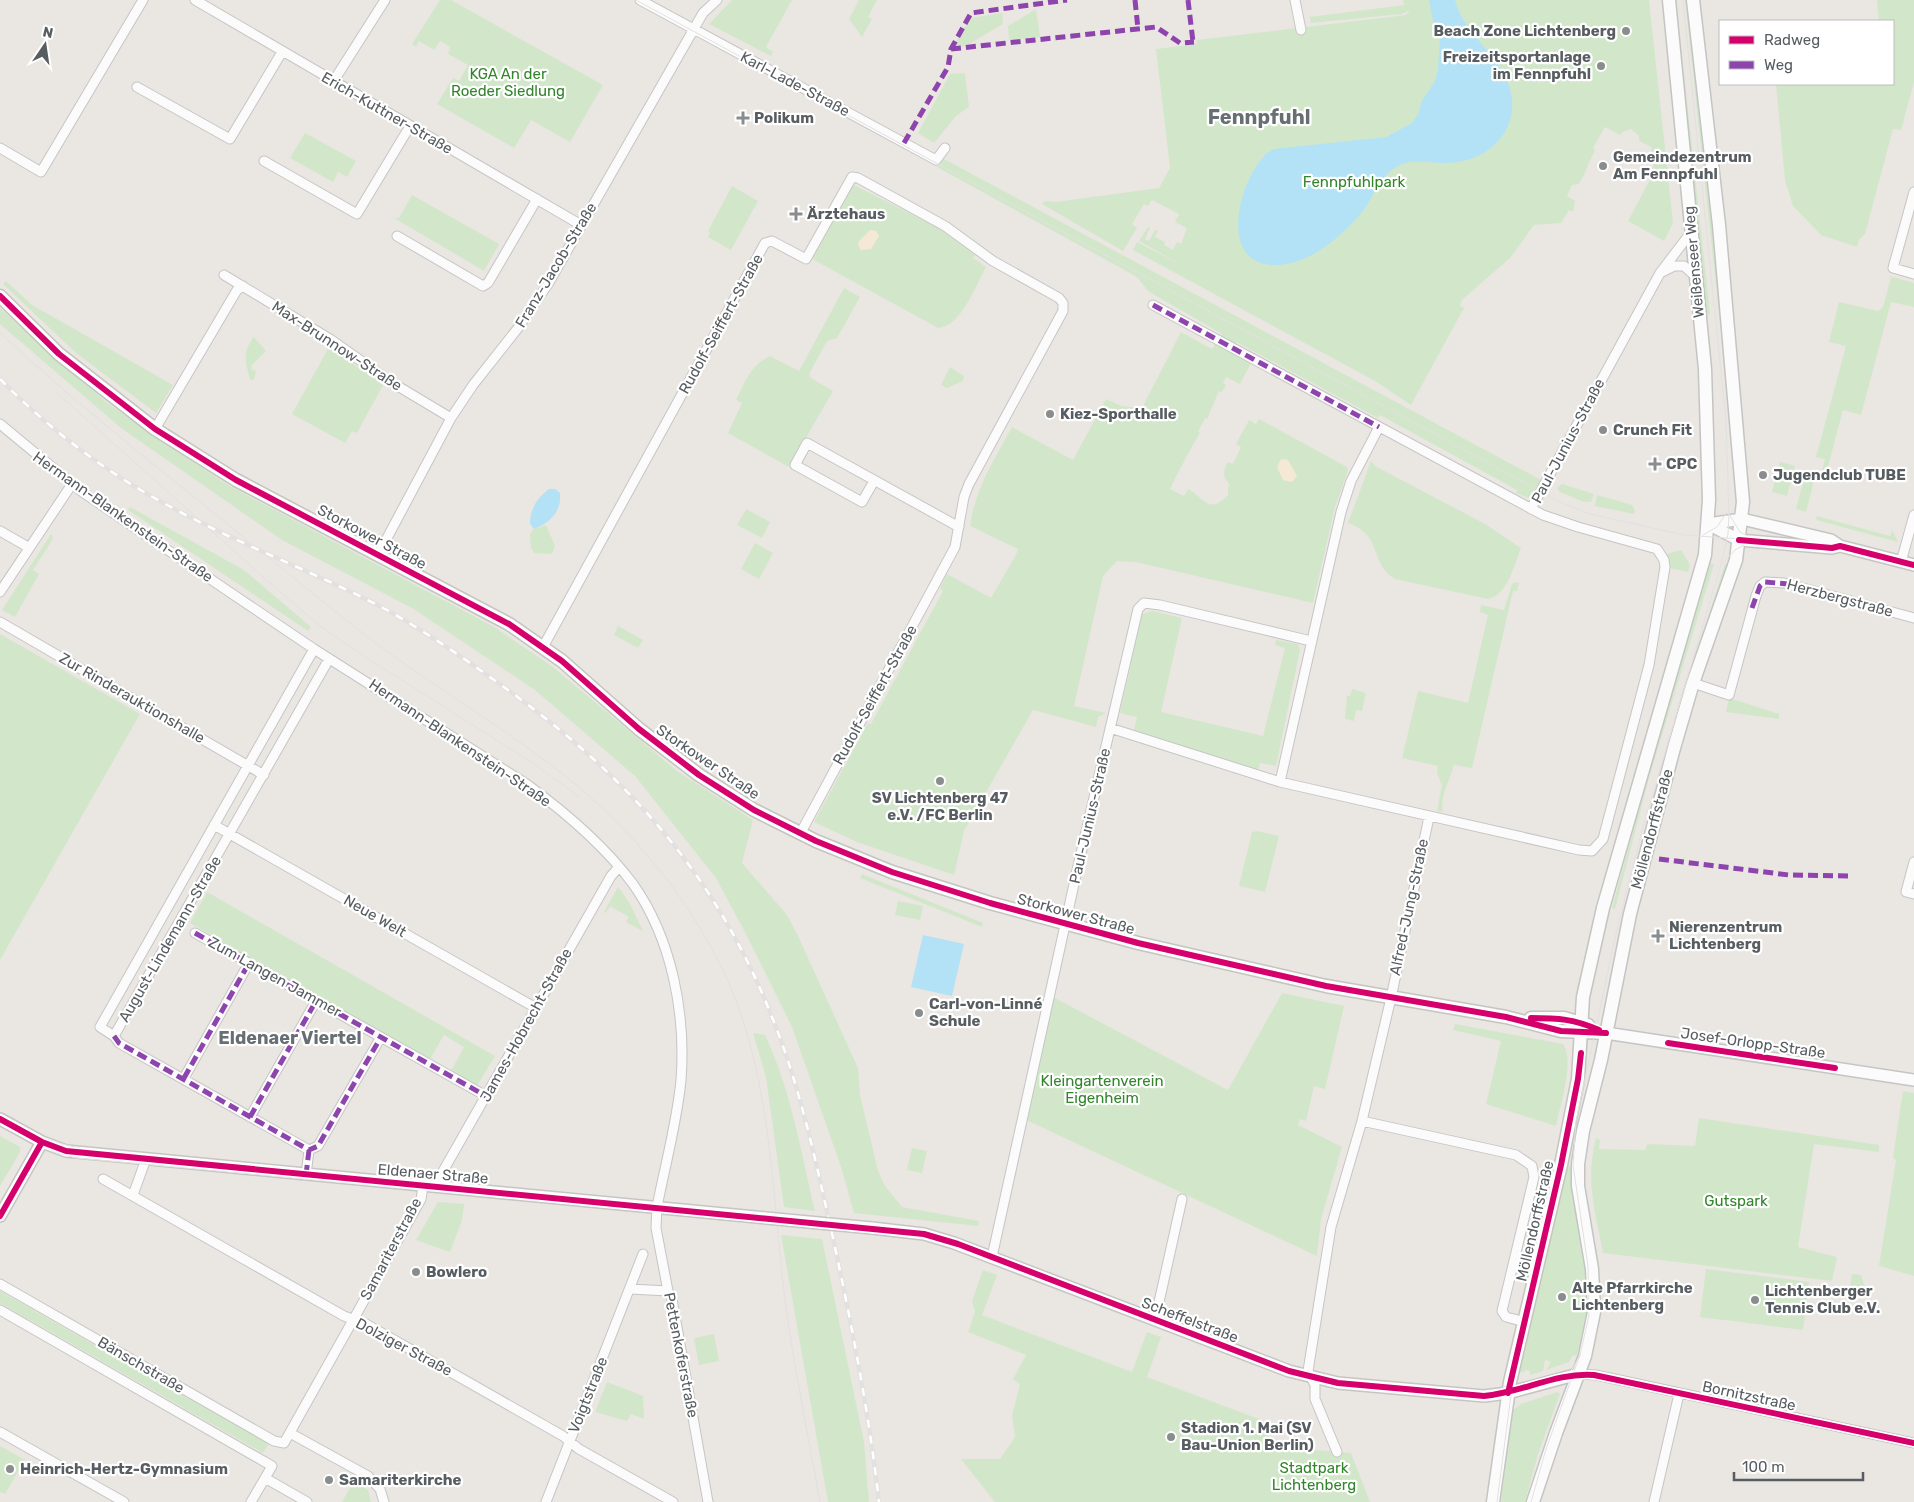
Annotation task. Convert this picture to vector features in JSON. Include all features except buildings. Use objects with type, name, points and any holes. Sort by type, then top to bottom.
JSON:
[{"type":"main road","name":"Weißenseer Weg","points":[[1668,0],[1705,369],[1708,524]]},
{"type":"main road","name":"Weißenseer Weg","points":[[1693,0],[1728,318],[1744,502],[1738,540]]},
{"type":"main road","name":"Storkower Straße","points":[[0,296],[38,336],[155,430],[236,480],[502,620],[544,647],[674,757],[736,799],[800,834],[892,872],[990,903],[1195,957],[1391,998],[1511,1018],[1555,1030],[1582,1027],[1606,1033]]},
{"type":"main road","name":"Möllendorffstraße","points":[[1492,1502],[1508,1393],[1578,1079],[1582,1002],[1604,908],[1702,569],[1708,524]]},
{"type":"main road","name":"Möllendorffstraße","points":[[1533,1502],[1589,1339],[1594,1300],[1592,1268],[1578,1186],[1578,1164],[1583,1131],[1606,1033],[1630,914],[1672,753],[1693,683],[1734,567],[1738,540]]},
{"type":"street","points":[[0,148],[41,172],[143,0]]},
{"type":"street","name":"Erich-Kuttner-Straße","points":[[194,0],[581,225]]},
{"type":"street","points":[[333,82],[385,0]]},
{"type":"street","name":"Karl-Lade-Straße","points":[[640,0],[936,160],[945,148]]},
{"type":"street","name":"Franz-Jacob-Straße","points":[[378,554],[451,418],[473,385],[523,321],[548,284],[703,13],[717,0]]},
{"type":"street","points":[[1295,0],[1301,30]]},
{"type":"street","points":[[137,87],[230,139],[282,52]]},
{"type":"street","points":[[264,161],[357,214],[410,126]]},
{"type":"street","name":"Rudolf-Seiffert-Straße","points":[[544,647],[765,243],[772,241],[806,259],[852,178],[858,178],[945,226],[993,261],[1059,298],[1064,303],[1063,311],[969,484],[964,497],[955,547],[944,570],[800,834]]},
{"type":"street","points":[[1914,192],[1893,268],[1914,274]]},
{"type":"street","points":[[397,236],[483,286],[488,283],[537,199]]},
{"type":"street","name":"Paul-Junius-Straße","points":[[1153,305],[1531,509],[1660,273],[1692,231]]},
{"type":"street","points":[[1660,273],[1674,266],[1684,266],[1695,276]]},
{"type":"street","name":"Max-Brunnow-Straße","points":[[224,275],[330,339],[391,382],[451,418]]},
{"type":"street","points":[[155,430],[237,290],[243,286]]},
{"type":"street","name":"Hermann-Blankenstein-Straße","points":[[0,424],[72,484],[329,659],[528,785],[576,824],[619,867],[649,911],[663,942],[674,978],[680,1016],[682,1048],[680,1088],[656,1207]]},
{"type":"street","points":[[1280,782],[1346,495],[1378,427]]},
{"type":"street","points":[[874,481],[862,502],[795,465],[807,443],[960,527]]},
{"type":"street","points":[[0,592],[28,547],[72,484]]},
{"type":"street","points":[[1429,817],[1579,850],[1592,851],[1602,839],[1649,665],[1665,567],[1664,560],[1659,550],[1648,545],[1578,527],[1531,509]]},
{"type":"street","points":[[1901,562],[1914,515]]},
{"type":"street","points":[[1708,524],[1742,519],[1758,522],[1831,540],[1840,546],[1914,565]]},
{"type":"street","points":[[1708,524],[1738,540],[1832,548],[1840,546]]},
{"type":"street","points":[[0,531],[28,547]]},
{"type":"street","name":"Herzbergstraße","points":[[1693,683],[1729,695],[1752,608],[1760,586],[1765,582],[1784,582],[1914,618]]},
{"type":"street","name":"Paul-Junius-Straße","points":[[992,1257],[1138,609],[1144,603],[1311,641]]},
{"type":"street","name":"Zur Rinderauktionshalle","points":[[0,622],[264,775]]},
{"type":"street","name":"August-Lindemann-Straße","points":[[314,649],[100,1027],[114,1036],[329,659]]},
{"type":"street","name":"Alfred-Jung-Straße","points":[[1110,728],[1280,782],[1429,817],[1391,998],[1362,1121],[1331,1227],[1308,1371],[1315,1385],[1314,1399],[1337,1452]]},
{"type":"street","name":"Neue Welt","points":[[214,825],[536,1008]]},
{"type":"street","points":[[1914,862],[1906,892],[1914,894]]},
{"type":"street","name":"James-Hobrecht-Straße","points":[[439,1187],[442,1173],[589,912],[611,876],[619,867]]},
{"type":"street","name":"Zum Langen Jammer","points":[[195,932],[486,1096]]},
{"type":"street","points":[[184,1078],[249,963]]},
{"type":"street","points":[[250,1117],[316,1001]]},
{"type":"street","name":"Josef-Orlopp-Straße","points":[[1606,1033],[1914,1080]]},
{"type":"street","points":[[114,1036],[119,1042],[309,1150]]},
{"type":"street","points":[[309,1150],[318,1146],[381,1037]]},
{"type":"street","name":"Eldenaer Straße","points":[[0,1119],[60,1150],[872,1228]]},
{"type":"street","name":"Möllendorffstraße","points":[[1362,1121],[1516,1155],[1532,1166],[1534,1177],[1502,1311],[1506,1317],[1525,1322]]},
{"type":"street","points":[[0,1216],[42,1142]]},
{"type":"street","points":[[306,1174],[309,1150]]},
{"type":"street","points":[[133,1195],[146,1159]]},
{"type":"street","name":"Dolziger Straße","points":[[103,1178],[353,1320],[374,1329],[569,1441],[578,1449],[673,1502]]},
{"type":"street","name":"Samariterstraße","points":[[284,1443],[421,1199],[423,1186]]},
{"type":"street","points":[[1155,1320],[1182,1200]]},
{"type":"street","name":"Pettenkoferstraße","points":[[656,1207],[656,1228],[668,1290],[673,1303],[708,1502]]},
{"type":"street","name":"Scheffelstraße","points":[[872,1228],[940,1238],[1312,1378],[1350,1385],[1473,1396],[1508,1393],[1578,1374]]},
{"type":"street","name":"Voigtstraße","points":[[546,1502],[643,1254]]},
{"type":"street","name":"Bänschstraße","points":[[0,1284],[274,1440],[284,1443]]},
{"type":"street","points":[[630,1289],[668,1290]]},
{"type":"street","name":"Bänschstraße","points":[[0,1310],[272,1466],[265,1478]]},
{"type":"street","name":"Bornitzstraße","points":[[1578,1374],[1914,1443]]},
{"type":"street","points":[[1654,1502],[1679,1394]]},
{"type":"street","points":[[0,1432],[124,1502]]},
{"type":"street","points":[[290,1433],[368,1476],[380,1489],[384,1502]]},
{"type":"street","points":[[251,1502],[265,1478],[307,1502]]},
{"type":"green space","name":"KGA An der Roeder Siedlung","points":[[440,0],[451,0],[603,85],[570,142],[531,120],[514,148],[437,104],[453,78],[459,81],[468,65],[448,54],[450,47],[440,41],[434,50],[419,41],[416,47],[412,44]]},
{"type":"green space","points":[[732,0],[792,0],[766,47],[773,52],[771,56],[709,24]]},
{"type":"green space","points":[[859,0],[877,0],[868,17],[872,19],[862,37],[849,19]]},
{"type":"green space","name":"Fennpfuhlpark","points":[[1403,0],[1649,0],[1673,223],[1664,241],[1628,221],[1654,172],[1651,147],[1639,141],[1639,136],[1631,129],[1620,135],[1605,127],[1593,148],[1595,150],[1579,184],[1572,185],[1567,196],[1575,201],[1573,212],[1569,210],[1561,223],[1534,225],[1510,258],[1462,300],[1460,306],[1464,308],[1411,405],[1375,381],[1133,250],[1137,242],[1178,263],[1139,241],[1148,227],[1150,228],[1145,239],[1149,241],[1155,230],[1158,231],[1155,237],[1165,242],[1164,245],[1173,250],[1177,242],[1181,244],[1187,228],[1175,222],[1179,214],[1152,200],[1148,206],[1144,204],[1132,224],[1137,228],[1123,251],[1042,204],[1045,201],[1055,202],[1159,188],[1170,168],[1156,49],[1197,44],[1197,40],[1406,15],[1410,10],[1402,14],[1311,23],[1310,17],[1404,5]]},
{"type":"green space","points":[[1674,0],[1676,0],[1710,314],[1706,316]]},
{"type":"green space","points":[[1685,0],[1687,0],[1722,314],[1719,313]]},
{"type":"green space","points":[[1877,0],[1914,0],[1914,82],[1901,130],[1893,129],[1865,234],[1859,240],[1857,247],[1821,235],[1793,206],[1785,180],[1776,85],[1894,85],[1894,20],[1879,20]]},
{"type":"green space","points":[[1036,9],[1040,37],[1009,40],[1008,26]]},
{"type":"green space","points":[[1002,13],[1003,24],[966,46],[952,48],[970,18]]},
{"type":"green space","points":[[965,73],[969,107],[956,116],[934,143],[918,133],[950,74]]},
{"type":"green space","points":[[305,133],[356,161],[347,177],[338,172],[333,182],[290,158]]},
{"type":"green space","points":[[942,158],[1541,480],[1531,499],[1516,493],[1517,490],[1380,415],[1378,418],[1236,342],[1234,347],[1219,339],[1222,334],[1148,291],[1137,277],[937,167]]},
{"type":"green space","points":[[852,184],[937,227],[975,255],[973,258],[986,267],[967,304],[954,321],[938,328],[814,260],[813,258]]},
{"type":"green space","points":[[732,186],[758,201],[731,250],[708,237],[710,233],[708,231]]},
{"type":"green space","points":[[412,195],[499,244],[484,271],[394,218],[399,218]]},
{"type":"green space","points":[[1889,276],[1914,283],[1914,307],[1891,302],[1861,415],[1843,410],[1826,474],[1821,474],[1825,459],[1816,457],[1846,346],[1829,342],[1839,302],[1878,311],[1883,307],[1891,278]]},
{"type":"green space","points":[[6,281],[32,305],[173,385],[156,413],[76,353],[3,284]]},
{"type":"green space","points":[[844,288],[860,297],[837,338],[827,341],[809,374],[811,378],[833,391],[789,467],[728,433],[742,403],[736,400],[753,369],[770,356],[799,371]]},
{"type":"green space","points":[[0,308],[106,402],[157,438],[228,485],[496,628],[553,667],[677,771],[753,820],[742,863],[787,915],[858,1068],[860,1095],[878,1171],[885,1186],[902,1207],[979,1221],[978,1226],[854,1213],[841,1167],[792,1027],[746,934],[716,878],[635,776],[535,690],[412,608],[282,540],[121,428],[0,324]]},
{"type":"green space","points":[[1181,332],[1212,349],[1216,343],[1251,363],[1240,384],[1226,377],[1223,383],[1226,385],[1222,392],[1219,391],[1207,419],[1205,418],[1198,432],[1200,433],[1170,489],[1184,496],[1188,489],[1206,503],[1211,504],[1216,504],[1228,495],[1228,487],[1230,485],[1224,474],[1225,469],[1228,462],[1233,464],[1241,447],[1236,444],[1249,420],[1256,424],[1259,419],[1347,467],[1348,471],[1335,507],[1313,603],[1136,562],[1117,561],[1103,576],[1074,706],[1106,713],[1098,717],[1096,727],[1033,710],[964,831],[954,875],[857,842],[814,822],[868,723],[871,724],[943,591],[940,588],[947,574],[991,598],[1017,553],[1018,549],[970,526],[981,487],[1012,427],[1073,460],[1106,399],[1121,406],[1142,408]]},
{"type":"green space","points":[[254,337],[266,351],[251,366],[252,370],[256,371],[254,380],[250,379],[246,352]]},
{"type":"green space","points":[[329,347],[383,385],[357,433],[352,431],[345,443],[292,414]]},
{"type":"green space","points":[[950,367],[964,376],[963,381],[947,388],[941,385]]},
{"type":"green space","points":[[1371,461],[1375,466],[1485,524],[1521,548],[1501,592],[1488,599],[1395,579],[1387,572],[1381,565],[1372,542],[1367,535],[1359,528],[1348,523]]},
{"type":"green space","points":[[1780,462],[1795,466],[1787,496],[1772,492]]},
{"type":"green space","points":[[1806,470],[1816,473],[1806,512],[1796,509]]},
{"type":"green space","points":[[1562,484],[1594,494],[1591,502],[1584,502],[1560,492],[1557,488]]},
{"type":"green space","points":[[1597,495],[1632,505],[1635,511],[1634,514],[1595,506]]},
{"type":"green space","points":[[130,507],[244,570],[311,627],[308,631],[128,510]]},
{"type":"green space","points":[[746,509],[770,522],[762,538],[737,525]]},
{"type":"green space","points":[[1817,516],[1890,536],[1892,530],[1898,542],[1816,520]]},
{"type":"green space","points":[[546,525],[555,546],[552,554],[534,553],[531,548],[530,534],[534,529]]},
{"type":"green space","points":[[51,534],[53,537],[51,542],[33,570],[39,574],[15,617],[2,610]]},
{"type":"green space","points":[[755,543],[773,553],[759,579],[741,569]]},
{"type":"green space","points":[[1681,550],[1690,565],[1688,572],[1669,568],[1667,554]]},
{"type":"green space","points":[[1710,563],[1714,564],[1649,778],[1615,909],[1612,908]]},
{"type":"green space","points":[[1725,564],[1730,565],[1698,650],[1660,780],[1627,911],[1624,911],[1671,734]]},
{"type":"green space","points":[[1515,582],[1519,583],[1517,591],[1513,591],[1472,768],[1454,765],[1442,802],[1443,812],[1437,811],[1442,785],[1437,773],[1438,766],[1402,758],[1418,691],[1468,703],[1488,615],[1480,612],[1481,605],[1504,610],[1512,584]]},
{"type":"green space","points":[[1153,611],[1182,618],[1161,712],[1263,736],[1285,648],[1275,645],[1276,640],[1298,644],[1300,650],[1276,766],[1260,763],[1258,770],[1134,731],[1137,717],[1120,713],[1142,614]]},
{"type":"green space","points":[[618,626],[643,640],[638,648],[614,635]]},
{"type":"green space","points":[[0,634],[140,714],[0,960]]},
{"type":"green space","points":[[1352,689],[1366,693],[1362,711],[1356,710],[1354,721],[1345,719],[1347,696],[1350,696]]},
{"type":"green space","points":[[1729,698],[1779,714],[1779,719],[1726,712]]},
{"type":"green space","points":[[1257,831],[1279,836],[1265,892],[1239,886],[1252,832]]},
{"type":"green space","points":[[862,874],[983,923],[982,927],[860,878]]},
{"type":"green space","points":[[618,887],[629,902],[643,931],[626,922],[629,917],[610,906],[606,913],[604,912]]},
{"type":"green space","points":[[207,892],[495,1056],[477,1086],[451,1071],[464,1047],[444,1035],[430,1059],[190,923]]},
{"type":"green space","points":[[898,901],[923,906],[920,920],[895,915]]},
{"type":"green space","name":"Kleingartenverein Eigenheim","points":[[1282,993],[1344,1006],[1325,1089],[1314,1086],[1306,1121],[1300,1119],[1298,1125],[1342,1147],[1321,1219],[1317,1256],[1026,1120],[1053,997],[1228,1090]]},
{"type":"green space","points":[[1455,1024],[1563,1044],[1568,1061],[1556,1126],[1486,1104],[1501,1041],[1453,1030]]},
{"type":"green space","points":[[753,1033],[765,1035],[782,1077],[789,1099],[815,1211],[784,1207],[766,1077]]},
{"type":"green space","points":[[1903,1091],[1914,1093],[1914,1276],[1879,1266],[1896,1160],[1893,1157]]},
{"type":"green space","name":"Gutspark","points":[[1699,1118],[1879,1145],[1879,1152],[1814,1144],[1798,1247],[1837,1257],[1832,1281],[1603,1253],[1594,1209],[1591,1182],[1591,1168],[1596,1138],[1600,1140],[1599,1149],[1645,1150],[1647,1144],[1695,1146]]},
{"type":"green space","points":[[0,1136],[20,1147],[20,1152],[0,1186]]},
{"type":"green space","points":[[912,1148],[927,1151],[922,1173],[907,1170]]},
{"type":"green space","points":[[1566,1166],[1571,1167],[1573,1192],[1585,1261],[1587,1306],[1584,1330],[1577,1355],[1572,1356],[1569,1362],[1546,1370],[1551,1362],[1545,1360],[1543,1371],[1530,1375],[1530,1371],[1527,1370],[1518,1374]]},
{"type":"green space","points":[[438,1202],[464,1204],[462,1220],[450,1252],[416,1240]]},
{"type":"green space","points":[[781,1235],[822,1239],[864,1442],[869,1502],[828,1502]]},
{"type":"green space","name":"Lichtenberger Tennis Club e.V.","points":[[1706,1269],[1809,1282],[1803,1330],[1700,1317]]},
{"type":"green space","name":"Stadtpark Lichtenberg","points":[[983,1270],[997,1275],[982,1315],[1132,1372],[1147,1332],[1161,1337],[1147,1377],[1264,1421],[1270,1438],[1316,1450],[1351,1453],[1370,1502],[995,1502],[961,1459],[1000,1459],[1015,1437],[1012,1416],[1020,1384],[1013,1379],[1026,1355],[968,1332],[975,1312],[972,1301]]},
{"type":"green space","points":[[1852,1274],[1861,1275],[1867,1294],[1865,1296],[1849,1295]]},
{"type":"green space","points":[[0,1291],[30,1308],[34,1308],[33,1310],[105,1351],[109,1351],[108,1353],[189,1399],[193,1398],[192,1400],[269,1443],[263,1453],[187,1410],[183,1410],[184,1408],[100,1362],[100,1360],[28,1319],[25,1320],[25,1318],[0,1303]]},
{"type":"green space","points":[[714,1334],[719,1361],[699,1365],[694,1338]]},
{"type":"green space","points":[[607,1382],[643,1396],[644,1419],[631,1414],[627,1421],[595,1412]]},
{"type":"green space","points":[[1557,1392],[1560,1394],[1538,1454],[1525,1502],[1501,1502],[1513,1410],[1521,1404]]},
{"type":"green space","name":"Heinrich-Hertz-Gymnasium","points":[[0,1446],[25,1460],[5,1494],[0,1492]]},
{"type":"green space","points":[[354,1481],[368,1490],[371,1502],[342,1502]]},
{"type":"sand","points":[[870,230],[876,231],[879,236],[871,249],[860,250],[858,242]]},
{"type":"sand","points":[[1281,459],[1288,460],[1297,476],[1292,482],[1283,480],[1277,467]]},
{"type":"water","name":"Fennpfuhl","points":[[1429,0],[1455,0],[1469,28],[1507,79],[1511,94],[1512,111],[1505,132],[1490,149],[1471,159],[1448,163],[1418,162],[1400,165],[1382,179],[1367,205],[1355,220],[1326,246],[1303,259],[1291,263],[1279,265],[1257,262],[1244,250],[1239,233],[1239,213],[1244,192],[1252,173],[1263,158],[1274,149],[1386,137],[1412,123],[1419,112],[1421,102],[1435,81],[1438,69],[1440,37],[1432,17]]},
{"type":"water","points":[[549,489],[555,489],[560,493],[557,511],[550,520],[534,529],[530,524],[533,509],[541,496]]},
{"type":"water","points":[[923,935],[964,944],[952,996],[911,987]]},
{"type":"tram line","points":[[636,0],[1562,503],[1590,514],[1684,535],[1828,545],[1914,567]]},
{"type":"tram line","points":[[1531,1502],[1546,1449],[1580,1355],[1589,1315],[1588,1266],[1573,1165],[1576,1121],[1615,938],[1641,834],[1720,568],[1728,534],[1726,421],[1683,0]]},
{"type":"tram line","points":[[0,333],[103,423],[369,638],[563,774],[621,826],[671,885],[713,951],[730,986],[744,1024],[754,1062],[768,1141],[785,1300],[820,1502]]},
{"type":"tram line","points":[[56,392],[280,592],[323,628],[531,762],[580,797]]},
{"type":"tram line","points":[[1703,535],[1717,527],[1727,512]]},
{"type":"tram line","points":[[1729,514],[1740,532],[1752,538]]},
{"type":"tram line","points":[[1722,564],[1735,550],[1751,541]]},
{"type":"tram line","points":[[0,1121],[54,1152],[76,1158],[912,1234],[940,1241],[1298,1377],[1341,1386],[1479,1398],[1511,1395],[1566,1375],[1573,1368],[1580,1355]]},
{"type":"tram line","points":[[1497,1502],[1511,1395],[1570,1130]]},
{"type":"tram line","points":[[36,1135],[58,1143],[84,1149],[248,1166]]},
{"type":"tram line","points":[[1487,1393],[1497,1391],[1510,1382],[1517,1367]]},
{"type":"railway","points":[[0,379],[59,433],[102,465],[148,494],[197,521],[385,609],[454,652],[540,714],[583,750],[623,787],[659,827],[692,870],[722,915],[749,964],[772,1017],[791,1071],[814,1154],[847,1304],[865,1403],[879,1502]]},
{"type":"marked path","points":[[904,143],[948,67],[951,49],[971,13],[1067,0]]},
{"type":"marked path","points":[[1135,0],[1138,29]]},
{"type":"marked path","points":[[1188,0],[1193,42]]},
{"type":"marked path","points":[[951,49],[1156,27],[1180,43],[1194,42]]},
{"type":"marked path","points":[[1153,305],[1379,427]]},
{"type":"marked path","points":[[1752,608],[1760,586],[1765,582],[1788,584]]},
{"type":"marked path","points":[[1659,859],[1789,875],[1848,876]]},
{"type":"marked path","points":[[195,933],[486,1096]]},
{"type":"marked path","points":[[184,1078],[249,963]]},
{"type":"marked path","points":[[250,1117],[316,1001]]},
{"type":"marked path","points":[[114,1036],[119,1043],[309,1150],[318,1146],[381,1037]]},
{"type":"marked path","points":[[306,1175],[309,1150]]},
{"type":"cycle path","points":[[0,296],[59,354],[155,429],[236,480],[509,624],[562,661],[639,729],[699,775],[754,810],[816,841],[892,872],[990,903],[1138,943],[1326,986],[1506,1017],[1561,1031],[1606,1033]]},
{"type":"cycle path","points":[[1739,540],[1832,548],[1840,546],[1914,565]]},
{"type":"cycle path","points":[[1531,1018],[1566,1020],[1582,1023],[1599,1030]]},
{"type":"cycle path","points":[[1668,1043],[1835,1068]]},
{"type":"cycle path","points":[[1508,1393],[1561,1165],[1578,1079],[1581,1053]]},
{"type":"cycle path","points":[[0,1119],[42,1142],[66,1151],[924,1234],[958,1244],[1289,1371],[1338,1383],[1484,1396],[1566,1377],[1594,1375],[1914,1443]]},
{"type":"cycle path","points":[[0,1216],[42,1142]]},
{"type":"place","name":"Beach Zone Lichtenberg","points":[[1626,31]]},
{"type":"place","name":"Freizeitsportanlage im Fennpfuhl","points":[[1601,66]]},
{"type":"place","name":"Polikum","points":[[743,118]]},
{"type":"place","name":"Gemeindezentrum Am Fennpfuhl","points":[[1603,166]]},
{"type":"place","name":"Ärztehaus","points":[[796,214]]},
{"type":"place","name":"Kiez-Sporthalle","points":[[1050,414]]},
{"type":"place","name":"Crunch Fit","points":[[1603,430]]},
{"type":"place","name":"CPC","points":[[1655,464]]},
{"type":"place","name":"Jugendclub TUBE","points":[[1763,475]]},
{"type":"place","name":"SV Lichtenberg 47 e.V. /FC Berlin","points":[[940,781]]},
{"type":"place","name":"Nierenzentrum Lichtenberg","points":[[1658,936]]},
{"type":"place","name":"Carl-von-Linné Schule","points":[[919,1013]]},
{"type":"place","name":"Bowlero","points":[[416,1272]]},
{"type":"place","name":"Alte Pfarrkirche Lichtenberg","points":[[1562,1297]]},
{"type":"place","name":"Lichtenberger Tennis Club e.V.","points":[[1755,1300]]},
{"type":"place","name":"Stadion 1. Mai (SV Bau-Union Berlin)","points":[[1171,1437]]},
{"type":"place","name":"Heinrich-Hertz-Gymnasium","points":[[10,1469]]},
{"type":"place","name":"Samariterkirche","points":[[329,1480]]},
{"type":"district","name":"Fennpfuhl","points":[[1259,117]]},
{"type":"district","name":"Eldenaer Viertel","points":[[290,1038]]}]
